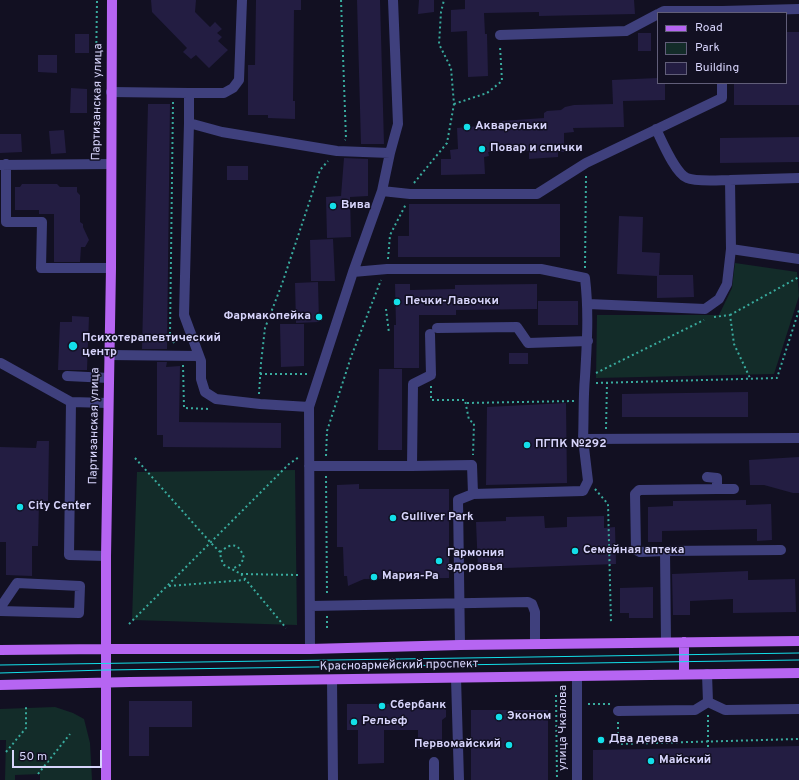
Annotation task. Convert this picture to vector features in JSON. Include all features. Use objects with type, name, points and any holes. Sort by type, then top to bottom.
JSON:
[{"type":"main road","name":"Партизанская улица","points":[[106,780],[106,556],[111,268],[112,0]]},
{"type":"main road","name":"Красноармейский проспект","points":[[0,650],[106,648],[310,649],[460,645],[799,641]]},
{"type":"main road","points":[[684,642],[684,674]]},
{"type":"main road","name":"Красноармейский проспект","points":[[0,685],[106,682],[332,680],[799,672]]},
{"type":"street","points":[[111,92],[224,93],[233,88],[239,80],[242,0]]},
{"type":"street","points":[[310,649],[309,407],[353,272],[382,191],[398,124],[393,0]]},
{"type":"street","points":[[662,12],[722,12],[799,9]]},
{"type":"street","points":[[500,35],[626,31],[657,15]]},
{"type":"street","points":[[382,191],[410,194],[537,194],[586,163],[722,98],[722,84]]},
{"type":"street","points":[[189,93],[184,315],[201,361],[201,379],[206,392],[216,399],[260,404],[309,407]]},
{"type":"street","points":[[189,123],[222,132],[337,151],[390,153]]},
{"type":"street","points":[[656,129],[676,168],[686,178],[704,180],[799,178]]},
{"type":"street","points":[[111,164],[3,165],[6,222],[42,222],[41,268],[111,268]]},
{"type":"street","points":[[588,304],[706,309],[719,299],[727,284],[731,249],[730,180]]},
{"type":"street","points":[[731,249],[799,259]]},
{"type":"street","points":[[353,272],[388,269],[541,269],[585,278],[588,304],[588,377],[584,401],[583,439],[588,481],[583,490],[473,494],[458,500],[460,645]]},
{"type":"street","points":[[412,466],[413,384],[431,375],[434,331],[517,327],[528,343],[588,342]]},
{"type":"street","points":[[109,355],[199,356]]},
{"type":"street","points":[[1,363],[71,402],[108,403]]},
{"type":"street","points":[[67,376],[109,378]]},
{"type":"street","points":[[71,402],[69,555],[106,556]]},
{"type":"street","points":[[583,439],[799,438]]},
{"type":"street","points":[[309,466],[472,466],[473,494]]},
{"type":"street","points":[[708,477],[717,478],[717,489]]},
{"type":"street","points":[[734,489],[639,490],[636,492],[634,498],[636,550],[640,552],[781,550]]},
{"type":"street","points":[[665,552],[666,642]]},
{"type":"street","points":[[17,583],[80,586],[79,612],[0,609],[17,583]]},
{"type":"street","points":[[310,606],[528,602],[532,604],[536,612],[535,644]]},
{"type":"street","points":[[707,674],[708,702]]},
{"type":"street","name":"улица Чкалова","points":[[577,676],[577,780]]},
{"type":"street","points":[[456,678],[459,780]]},
{"type":"street","points":[[332,680],[333,780]]},
{"type":"street","points":[[708,702],[725,710],[799,709]]},
{"type":"street","points":[[618,716],[695,710],[708,702]]},
{"type":"street","points":[[434,762],[434,780]]},
{"type":"path","points":[[95,138],[98,0]]},
{"type":"path","points":[[260,404],[260,374],[265,328],[282,284],[320,170],[346,139],[341,0]]},
{"type":"path","points":[[327,628],[326,431],[371,302],[383,276],[388,269],[390,235],[410,194],[414,182],[447,143],[454,104],[451,68],[439,44],[441,12],[444,0]]},
{"type":"path","points":[[454,104],[487,93],[502,81],[500,35]]},
{"type":"path","points":[[173,101],[170,335],[182,360],[184,408],[214,409]]},
{"type":"path","points":[[585,278],[586,163]]},
{"type":"path","points":[[799,277],[730,315],[710,317],[588,377],[594,383],[777,378],[799,310]]},
{"type":"path","points":[[386,309],[389,334]]},
{"type":"path","points":[[730,315],[734,344],[750,378]]},
{"type":"path","points":[[260,374],[307,374],[310,369]]},
{"type":"path","points":[[431,375],[431,400],[465,400],[467,404],[469,420],[474,423],[472,466]]},
{"type":"path","points":[[606,440],[607,382]]},
{"type":"path","points":[[467,404],[584,401]]},
{"type":"path","points":[[129,624],[289,464],[308,451]]},
{"type":"path","points":[[135,458],[220,552],[224,565],[241,574],[309,575]]},
{"type":"path","points":[[588,481],[608,504],[611,623]]},
{"type":"path","points":[[220,552],[228,546],[235,546],[242,550],[244,558],[240,565],[231,569]]},
{"type":"path","points":[[241,574],[286,628]]},
{"type":"path","points":[[168,586],[245,580]]},
{"type":"path","points":[[556,695],[558,780]]},
{"type":"path","points":[[588,704],[614,704],[618,716],[618,744],[799,739]]},
{"type":"path","points":[[6,752],[26,728],[26,706]]},
{"type":"path","points":[[708,714],[708,748]]},
{"type":"path","points":[[38,774],[70,734]]},
{"type":"green space","points":[[735,263],[797,272],[799,296],[774,374],[596,378],[597,315],[719,315],[732,288]]},
{"type":"green space","points":[[295,470],[297,625],[132,620],[137,472]]},
{"type":"green space","points":[[55,707],[73,713],[84,719],[90,743],[92,780],[40,780],[40,774],[15,775],[15,780],[5,780],[6,740],[0,740],[0,709]]},
{"type":"building","points":[[151,0],[196,0],[195,12],[210,27],[215,22],[222,29],[217,33],[222,37],[218,41],[228,50],[209,68],[196,55],[191,59],[183,52],[187,48],[152,12]]},
{"type":"building","points":[[256,0],[301,0],[301,10],[294,10],[293,101],[295,101],[295,119],[268,118],[268,115],[248,115],[248,65],[255,65]]},
{"type":"building","points":[[357,0],[380,0],[384,144],[361,144]]},
{"type":"building","points":[[419,0],[434,0],[434,12],[418,14]]},
{"type":"building","points":[[465,0],[634,0],[635,14],[539,16],[539,12],[484,13],[485,34],[487,34],[488,76],[468,77],[467,31],[451,32],[451,10],[465,9]]},
{"type":"building","points":[[787,32],[799,32],[799,105],[734,105],[734,84],[787,84]]},
{"type":"building","points":[[638,33],[651,33],[651,51],[638,51]]},
{"type":"building","points":[[75,34],[89,34],[89,53],[75,53]]},
{"type":"building","points":[[38,55],[57,55],[57,73],[38,72]]},
{"type":"building","points":[[657,78],[657,84],[665,84],[665,100],[623,101],[624,127],[573,128],[574,132],[564,133],[564,152],[558,152],[558,157],[529,159],[529,151],[488,152],[489,156],[484,157],[485,174],[441,175],[441,159],[451,159],[450,150],[458,149],[457,128],[502,124],[502,121],[544,118],[544,113],[547,111],[561,110],[565,107],[574,105],[613,104],[612,80]]},
{"type":"building","points":[[71,88],[87,89],[87,113],[70,113]]},
{"type":"building","points":[[148,104],[170,104],[167,349],[142,349]]},
{"type":"building","points":[[64,130],[66,153],[51,154],[49,131]]},
{"type":"building","points":[[0,134],[21,134],[22,152],[0,153]]},
{"type":"building","points":[[799,137],[799,162],[720,163],[720,138]]},
{"type":"building","points":[[344,158],[368,159],[368,196],[350,197],[351,237],[327,238],[326,197],[341,196]]},
{"type":"building","points":[[227,166],[248,166],[248,180],[227,180]]},
{"type":"building","points":[[22,184],[57,184],[60,187],[77,187],[77,192],[80,195],[80,222],[83,224],[89,240],[85,247],[81,247],[80,262],[54,262],[54,214],[39,214],[39,210],[15,210],[15,187],[20,187]]},
{"type":"building","points":[[409,204],[560,204],[560,257],[398,257],[398,236],[409,236]]},
{"type":"building","points":[[619,216],[643,217],[642,252],[660,253],[659,275],[693,275],[694,297],[657,298],[657,276],[617,274]]},
{"type":"building","points":[[333,239],[335,281],[311,281],[310,240]]},
{"type":"building","points":[[318,282],[319,322],[296,323],[295,283]]},
{"type":"building","points":[[395,284],[410,284],[410,290],[455,289],[455,285],[537,284],[537,309],[456,310],[456,315],[419,315],[419,368],[394,368],[394,325],[396,325]]},
{"type":"building","points":[[538,301],[578,301],[578,325],[538,325]]},
{"type":"building","name":"Психотерапевтический центр","points":[[72,316],[89,317],[87,370],[58,370],[60,322],[72,322]]},
{"type":"building","points":[[280,324],[304,324],[304,366],[281,367]]},
{"type":"building","points":[[509,353],[528,353],[528,364],[509,364]]},
{"type":"building","points":[[157,362],[167,362],[166,367],[180,366],[179,422],[281,423],[281,448],[163,447],[163,435],[157,435]]},
{"type":"building","points":[[379,369],[402,369],[402,450],[378,450]]},
{"type":"building","points":[[748,392],[748,417],[622,417],[622,394]]},
{"type":"building","name":"ПГПК №292","points":[[566,403],[567,483],[486,485],[487,407]]},
{"type":"building","name":"City Center","points":[[37,441],[49,441],[48,501],[39,501],[38,546],[32,546],[32,576],[6,575],[6,542],[0,542],[0,447],[36,448]]},
{"type":"building","points":[[799,457],[799,493],[793,493],[764,485],[750,485],[749,460]]},
{"type":"building","name":"Gulliver Park","points":[[359,484],[359,489],[449,489],[449,578],[364,579],[348,586],[347,576],[344,576],[343,547],[337,547],[337,485]]},
{"type":"building","points":[[746,500],[746,505],[771,504],[772,540],[757,541],[757,529],[662,531],[662,542],[648,542],[648,507],[673,506],[673,501]]},
{"type":"building","points":[[544,516],[545,528],[567,527],[567,517],[604,516],[604,528],[615,527],[616,564],[478,569],[476,522],[506,521],[506,517]]},
{"type":"building","points":[[748,571],[748,580],[795,579],[796,612],[733,613],[733,599],[690,601],[690,615],[673,615],[672,574]]},
{"type":"building","points":[[653,587],[653,618],[629,618],[629,613],[620,613],[620,588]]},
{"type":"building","points":[[129,701],[192,701],[192,727],[149,727],[149,756],[129,756]]},
{"type":"building","points":[[347,704],[441,705],[446,710],[446,717],[442,720],[442,748],[418,749],[418,730],[384,730],[384,763],[358,764],[358,730],[347,730]]},
{"type":"building","name":"Первомайский","points":[[471,710],[548,710],[548,780],[471,780]]},
{"type":"building","points":[[799,746],[799,780],[593,780],[593,750]]},
{"type":"tram line","points":[[0,665],[799,653]]},
{"type":"tram line","points":[[0,673],[106,670],[799,660]]},
{"type":"place","name":"Акварельки","points":[[467,127]]},
{"type":"place","name":"Повар и спички","points":[[482,149]]},
{"type":"place","name":"Вива","points":[[333,206]]},
{"type":"place","name":"Печки-Лавочки","points":[[397,302]]},
{"type":"place","name":"Фармакопейка","points":[[319,317]]},
{"type":"place","name":"Психотерапевтический центр","points":[[73,346]]},
{"type":"place","name":"ПГПК №292","points":[[527,445]]},
{"type":"place","name":"City Center","points":[[20,507]]},
{"type":"place","name":"Gulliver Park","points":[[393,518]]},
{"type":"place","name":"Семейная аптека","points":[[575,551]]},
{"type":"place","name":"Гармония здоровья","points":[[439,561]]},
{"type":"place","name":"Мария-Ра","points":[[374,577]]},
{"type":"place","name":"Сбербанк","points":[[382,706]]},
{"type":"place","name":"Эконом","points":[[499,717]]},
{"type":"place","name":"Рельеф","points":[[354,722]]},
{"type":"place","name":"Два дерева","points":[[601,740]]},
{"type":"place","name":"Первомайский","points":[[509,745]]},
{"type":"place","name":"Майский","points":[[651,761]]}]
